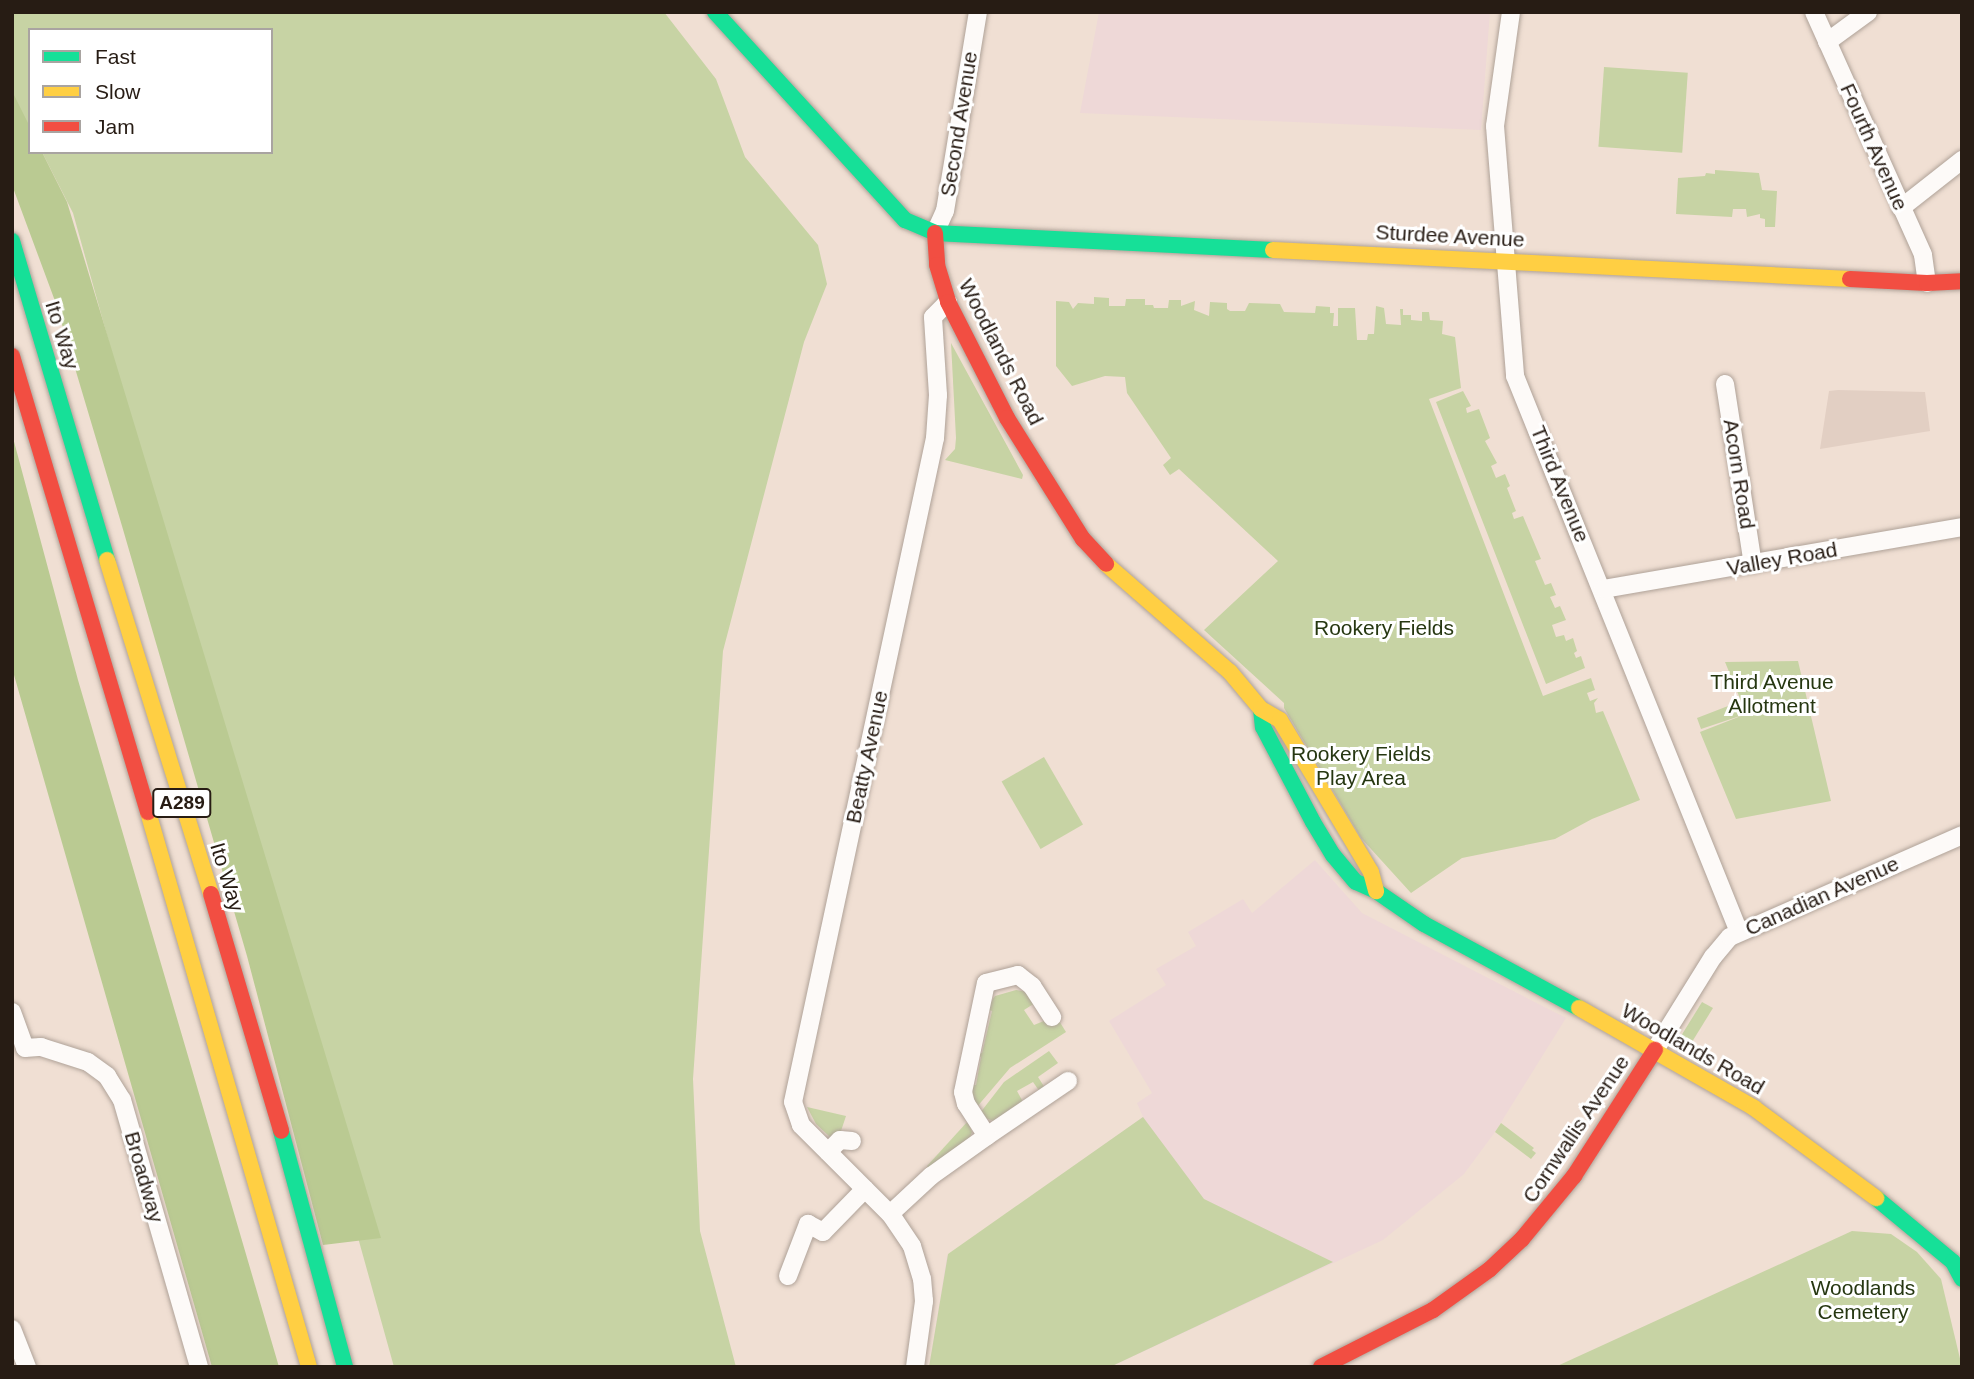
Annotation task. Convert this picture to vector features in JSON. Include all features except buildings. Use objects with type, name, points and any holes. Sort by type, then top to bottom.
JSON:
[{"type":"street","points":[[715,12],[905,220],[935,233]]},
{"type":"street","name":"Second Avenue","points":[[935,233],[946,211],[978,12]]},
{"type":"street","name":"Third Avenue","points":[[1511,12],[1495,126],[1515,376],[1739,932]]},
{"type":"street","name":"Fourth Avenue","points":[[1814,12],[1923,255],[1927,284]]},
{"type":"street","points":[[1827,43],[1868,12]]},
{"type":"street","points":[[1901,208],[1962,160]]},
{"type":"street","name":"Sturdee Avenue","points":[[935,233],[1927,284],[1962,281]]},
{"type":"street","name":"Woodlands Road","points":[[935,233],[937,265],[948,302],[1007,418],[1083,539],[1115,574],[1230,672],[1261,709],[1280,720],[1371,872],[1376,891]]},
{"type":"street","name":"Ito Way","points":[[12,241],[129,634],[260,1051],[345,1367]]},
{"type":"street","name":"Beatty Avenue","points":[[915,1367],[924,1315],[922,1279],[912,1246],[890,1214],[799,1121],[793,1098],[935,438],[937,392],[933,317],[948,302]]},
{"type":"street","name":"A289","points":[[12,356],[126,734],[309,1367]]},
{"type":"street","name":"Acorn Road","points":[[1725,384],[1753,564]]},
{"type":"street","name":"Valley Road","points":[[1603,589],[1962,527]]},
{"type":"street","name":"Woodlands Road","points":[[1261,709],[1264,727],[1333,855],[1356,882],[1376,891],[1424,924],[1655,1050],[1754,1108],[1957,1258],[1962,1279]]},
{"type":"street","name":"Canadian Avenue","points":[[1655,1050],[1727,939],[1962,835]]},
{"type":"street","points":[[987,1136],[968,1107],[963,1093],[986,983],[1018,975],[1032,986],[1052,1017]]},
{"type":"street","name":"Broadway","points":[[12,1012],[19,1050],[41,1047],[88,1062],[107,1076],[122,1100],[199,1367]]},
{"type":"street","name":"Cornwallis Avenue","points":[[1321,1367],[1433,1310],[1490,1269],[1522,1240],[1574,1175],[1655,1050]]},
{"type":"street","points":[[890,1214],[931,1176],[1068,1081]]},
{"type":"street","points":[[828,1152],[840,1140],[852,1141]]},
{"type":"street","points":[[788,1276],[808,1224],[823,1232],[865,1189]]},
{"type":"street","points":[[12,1329],[27,1367]]},
{"type":"shaded area","points":[[1099,12],[1490,12],[1481,130],[1080,113]]},
{"type":"shaded area","points":[[1829,391],[1925,392],[1930,431],[1820,449]]},
{"type":"shaded area","points":[[1315,860],[1362,913],[1566,1018],[1495,1132],[1464,1174],[1383,1240],[1110,1367],[929,1367],[947,1256],[1143,1117],[1137,1103],[1152,1093],[1109,1021],[1166,985],[1156,969],[1196,946],[1188,932],[1243,899],[1252,913]]},
{"type":"green space","points":[[12,12],[664,12],[716,79],[745,157],[818,245],[827,284],[804,342],[723,651],[693,1079],[700,1231],[736,1367],[394,1367],[73,213],[43,154],[273,154],[273,28],[28,28],[28,125],[12,95]]},
{"type":"green space","points":[[1604,67],[1688,73],[1682,153],[1598,147]]},
{"type":"green space","points":[[12,91],[28,123],[28,154],[43,154],[67,202],[381,1238],[323,1245],[247,956],[122,526],[55,301],[12,185]]},
{"type":"green space","points":[[1715,170],[1759,173],[1762,190],[1777,191],[1775,227],[1765,227],[1765,219],[1760,218],[1760,214],[1747,217],[1746,209],[1733,209],[1732,217],[1676,214],[1678,178],[1715,174]]},
{"type":"green space","name":"Rookery Fields","points":[[1094,297],[1109,298],[1109,306],[1125,306],[1126,299],[1145,299],[1145,305],[1153,305],[1154,308],[1168,308],[1169,300],[1181,300],[1181,306],[1195,301],[1194,310],[1209,316],[1210,302],[1227,303],[1227,309],[1230,311],[1245,311],[1249,303],[1280,304],[1284,312],[1315,313],[1316,306],[1330,307],[1330,313],[1334,313],[1333,326],[1338,326],[1338,308],[1355,308],[1357,340],[1367,340],[1368,334],[1374,334],[1376,306],[1384,308],[1386,324],[1401,325],[1400,309],[1403,309],[1403,315],[1411,315],[1411,320],[1422,321],[1422,312],[1429,312],[1430,320],[1443,321],[1442,334],[1455,337],[1461,388],[1429,399],[1543,696],[1591,678],[1595,690],[1587,693],[1590,701],[1598,698],[1594,703],[1596,713],[1603,711],[1640,800],[1592,819],[1555,839],[1462,858],[1411,893],[1361,838],[1284,708],[1284,703],[1204,630],[1278,561],[1179,469],[1170,475],[1163,465],[1171,458],[1127,393],[1125,377],[1105,376],[1072,386],[1056,366],[1056,301],[1069,302],[1073,309],[1078,303],[1094,304]]},
{"type":"green space","points":[[951,343],[1023,475],[1022,479],[945,460],[955,449],[956,438]]},
{"type":"green space","points":[[1463,391],[1471,406],[1466,408],[1467,413],[1479,409],[1490,438],[1485,441],[1497,463],[1491,466],[1496,478],[1505,474],[1516,511],[1512,513],[1514,519],[1523,516],[1541,559],[1535,561],[1545,585],[1551,583],[1556,595],[1550,597],[1555,608],[1560,606],[1566,620],[1552,625],[1556,637],[1564,635],[1566,641],[1573,638],[1576,658],[1581,656],[1585,668],[1546,684],[1436,402]]},
{"type":"green space","points":[[12,434],[78,680],[279,1367],[212,1367],[12,668]]},
{"type":"green space","name":"Third Avenue Allotment","points":[[1798,661],[1831,801],[1736,819],[1700,732],[1746,714],[1701,729],[1697,718],[1741,701],[1725,662]]},
{"type":"green space","points":[[1044,757],[1083,825],[1041,849],[1002,782]]},
{"type":"green space","points":[[1016,990],[1028,992],[1035,1003],[1024,1010],[1034,1025],[1056,1016],[1066,1032],[1010,1068],[976,1108],[969,1084],[976,1085],[981,1057],[976,1055],[977,1052],[982,1053],[992,1011],[986,1009],[995,996]]},
{"type":"green space","points":[[1702,1002],[1713,1008],[1687,1050],[1681,1044],[1681,1036]]},
{"type":"green space","points":[[1049,1051],[1058,1063],[1038,1077],[1045,1088],[1040,1092],[1033,1082],[1017,1091],[1023,1102],[994,1121],[982,1117],[980,1113],[1004,1082]]},
{"type":"green space","points":[[807,1107],[846,1116],[841,1131],[830,1137],[816,1124]]},
{"type":"green space","points":[[1143,1117],[1204,1199],[1333,1262],[1110,1367],[929,1367],[948,1254]]},
{"type":"green space","points":[[968,1121],[972,1132],[969,1140],[928,1170],[927,1166]]},
{"type":"green space","points":[[1501,1123],[1534,1148],[1532,1150],[1536,1153],[1531,1159],[1495,1132]]},
{"type":"green space","name":"Woodlands Cemetery","points":[[1852,1231],[1891,1234],[1917,1252],[1941,1279],[1962,1367],[1555,1367]]},
{"type":"traffic: fast","points":[[715,12],[905,220],[935,233],[1273,250]]},
{"type":"traffic: fast","points":[[12,241],[107,560]]},
{"type":"traffic: fast","points":[[1261,709],[1263,727],[1313,822],[1333,855],[1356,882],[1376,891],[1424,924],[1579,1008]]},
{"type":"traffic: fast","points":[[281,1131],[345,1367]]},
{"type":"traffic: fast","points":[[1876,1198],[1953,1262],[1962,1279]]},
{"type":"traffic: slow","points":[[1273,250],[1850,279]]},
{"type":"traffic: slow","points":[[107,560],[211,894]]},
{"type":"traffic: slow","points":[[1106,564],[1230,672],[1261,709],[1280,720],[1371,872],[1376,891]]},
{"type":"traffic: slow","points":[[148,812],[309,1367]]},
{"type":"traffic: slow","points":[[1579,1008],[1754,1108],[1876,1198]]},
{"type":"traffic: jam","points":[[935,233],[937,265],[948,302],[1007,418],[1083,539],[1106,564]]},
{"type":"traffic: jam","points":[[1850,279],[1927,283],[1962,281]]},
{"type":"traffic: jam","points":[[12,356],[148,812]]},
{"type":"traffic: jam","points":[[211,894],[281,1131]]},
{"type":"traffic: jam","points":[[1321,1367],[1433,1310],[1490,1269],[1522,1239],[1574,1176],[1655,1050]]},
{"type":"park label","name":"Rookery Fields Play Area","points":[[1361,766]]}]
